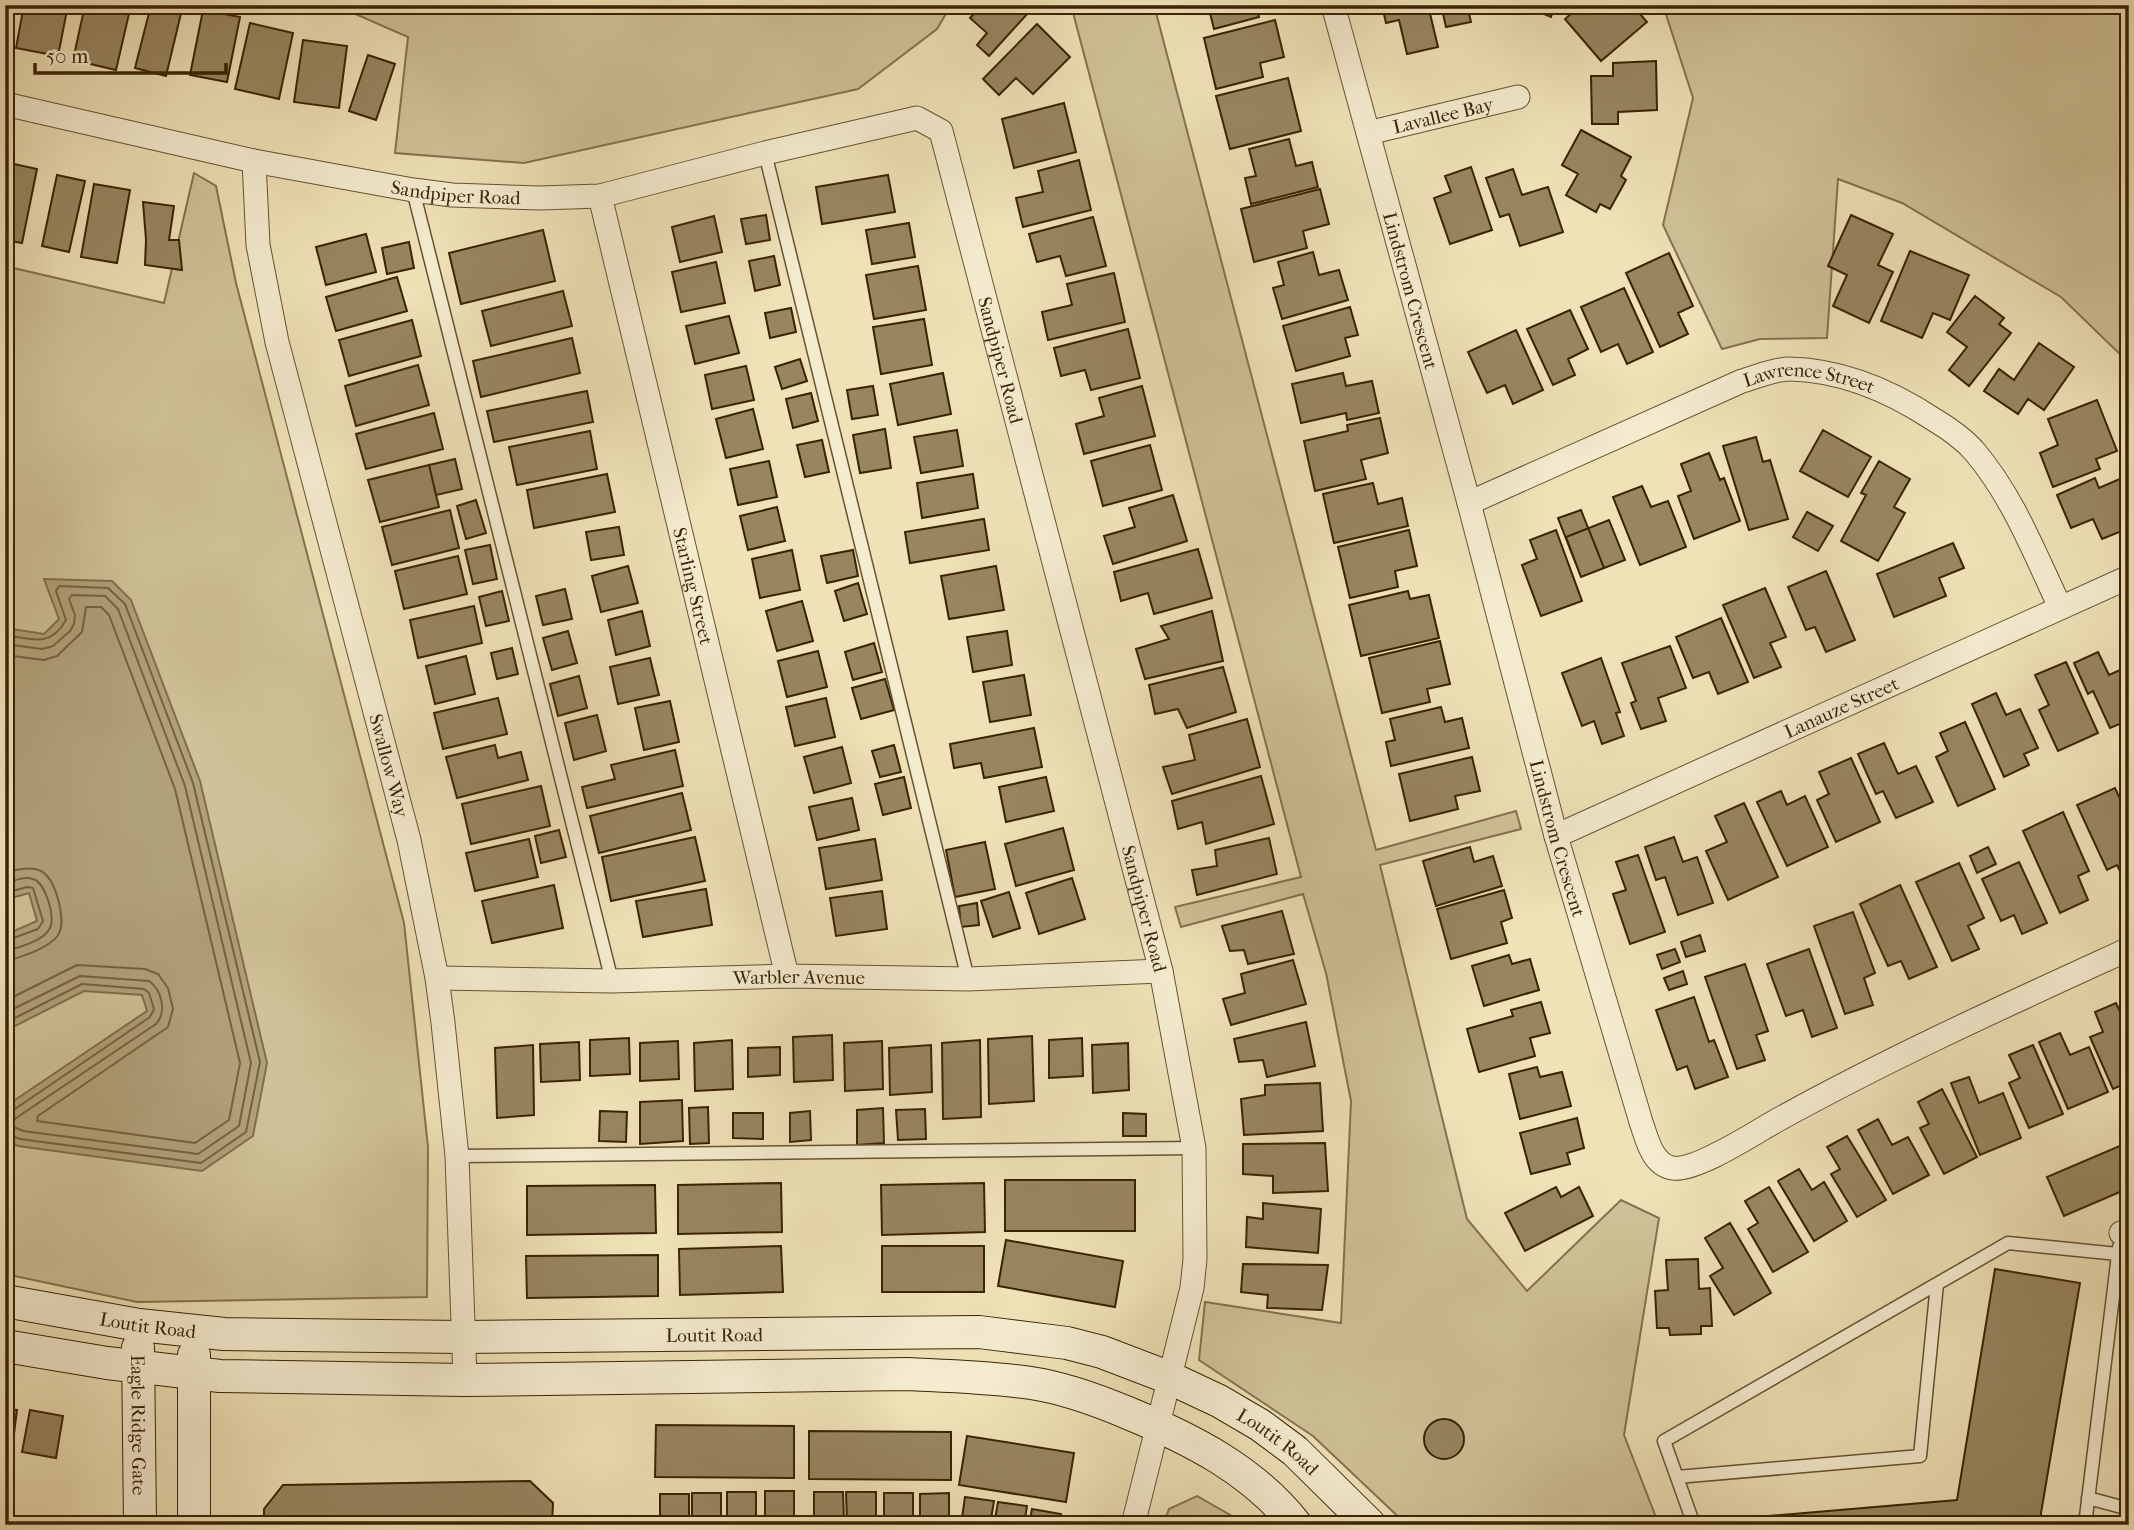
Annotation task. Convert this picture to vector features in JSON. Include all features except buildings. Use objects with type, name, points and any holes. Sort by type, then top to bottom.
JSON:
[{"type":"street","name":"Lindstrom Crescent","points":[[1333,5],[1469,503],[1556,836],[1649,1147],[1658,1161],[1673,1168],[1705,1161],[1832,1090],[1955,1028],[2129,949]]},
{"type":"street","name":"Lavallee Bay","points":[[1368,133],[1518,97]]},
{"type":"street","name":"Sandpiper Road","points":[[5,104],[254,161],[413,190],[452,195],[540,198],[600,196],[765,153],[917,118],[942,131],[1161,971],[1194,1148],[1195,1259],[1192,1288],[1133,1525]]},
{"type":"street","name":"Swallow Way","points":[[254,161],[258,245],[277,342],[409,840],[437,978],[457,1156],[465,1380]]},
{"type":"street","name":"Starling Street","points":[[600,196],[787,976]]},
{"type":"street","name":"Lawrence Street","points":[[1469,503],[1742,382],[1786,369],[1829,373],[1875,385],[1947,428],[1974,451],[2024,530],[2060,607]]},
{"type":"street","name":"Lanauze Street","points":[[1556,836],[2129,577]]},
{"type":"street","name":"Warbler Avenue","points":[[437,978],[612,981],[787,976],[968,979],[1161,971]]},
{"type":"street","name":"Loutit Road","points":[[5,1301],[193,1333],[463,1336],[979,1332],[1067,1343],[1102,1352],[1170,1378],[1219,1401],[1295,1451],[1370,1525]]},
{"type":"street","name":"Eagle Ridge Gate","points":[[139,1325],[140,1525]]},
{"type":"street","points":[[193,1333],[194,1525]]},
{"type":"street","points":[[5,1346],[138,1368],[194,1374],[300,1378],[465,1380],[908,1374],[974,1377],[1033,1384],[1090,1398],[1194,1442],[1229,1464],[1284,1509],[1296,1525]]},
{"type":"lane","points":[[765,153],[968,979]]},
{"type":"lane","points":[[413,190],[612,981]]},
{"type":"lane","points":[[457,1156],[1194,1148]]},
{"type":"lane","points":[[1694,1525],[1664,1441],[2008,1243],[2123,1239],[2085,1525]]},
{"type":"lane","points":[[1677,1477],[1920,1456],[1937,1284]]},
{"type":"lane","points":[[2088,1498],[2129,1509]]},
{"type":"shaded area","points":[[335,5],[951,5],[937,29],[858,89],[524,163],[395,153],[408,37]]},
{"type":"shaded area","points":[[1071,5],[1154,5],[1376,850],[1516,811],[1521,829],[1380,865],[1467,1219],[1527,1291],[1621,1200],[1659,1218],[1624,1435],[1659,1525],[1407,1525],[1313,1436],[1199,1360],[1205,1302],[1341,1323],[1351,1101],[1326,973],[1303,894],[1181,927],[1175,907],[1301,877]]},
{"type":"shaded area","points":[[1663,5],[2129,5],[2129,363],[2061,297],[1902,203],[1838,179],[1827,338],[1760,339],[1722,349],[1663,225],[1693,98]]},
{"type":"shaded area","points":[[194,173],[216,186],[236,283],[404,923],[428,1147],[427,1297],[137,1302],[5,1274],[5,266],[164,303]]},
{"type":"shaded area","points":[[1197,1496],[1232,1516],[1240,1525],[1163,1525],[1169,1509]]},
{"type":"water","points":[[44,579],[112,581],[131,600],[200,781],[267,1063],[253,1136],[202,1171],[18,1146],[5,1140],[5,1108],[147,1011],[142,995],[84,991],[5,1033],[5,935],[37,921],[29,893],[5,900],[5,628],[44,634],[59,619]]}]
